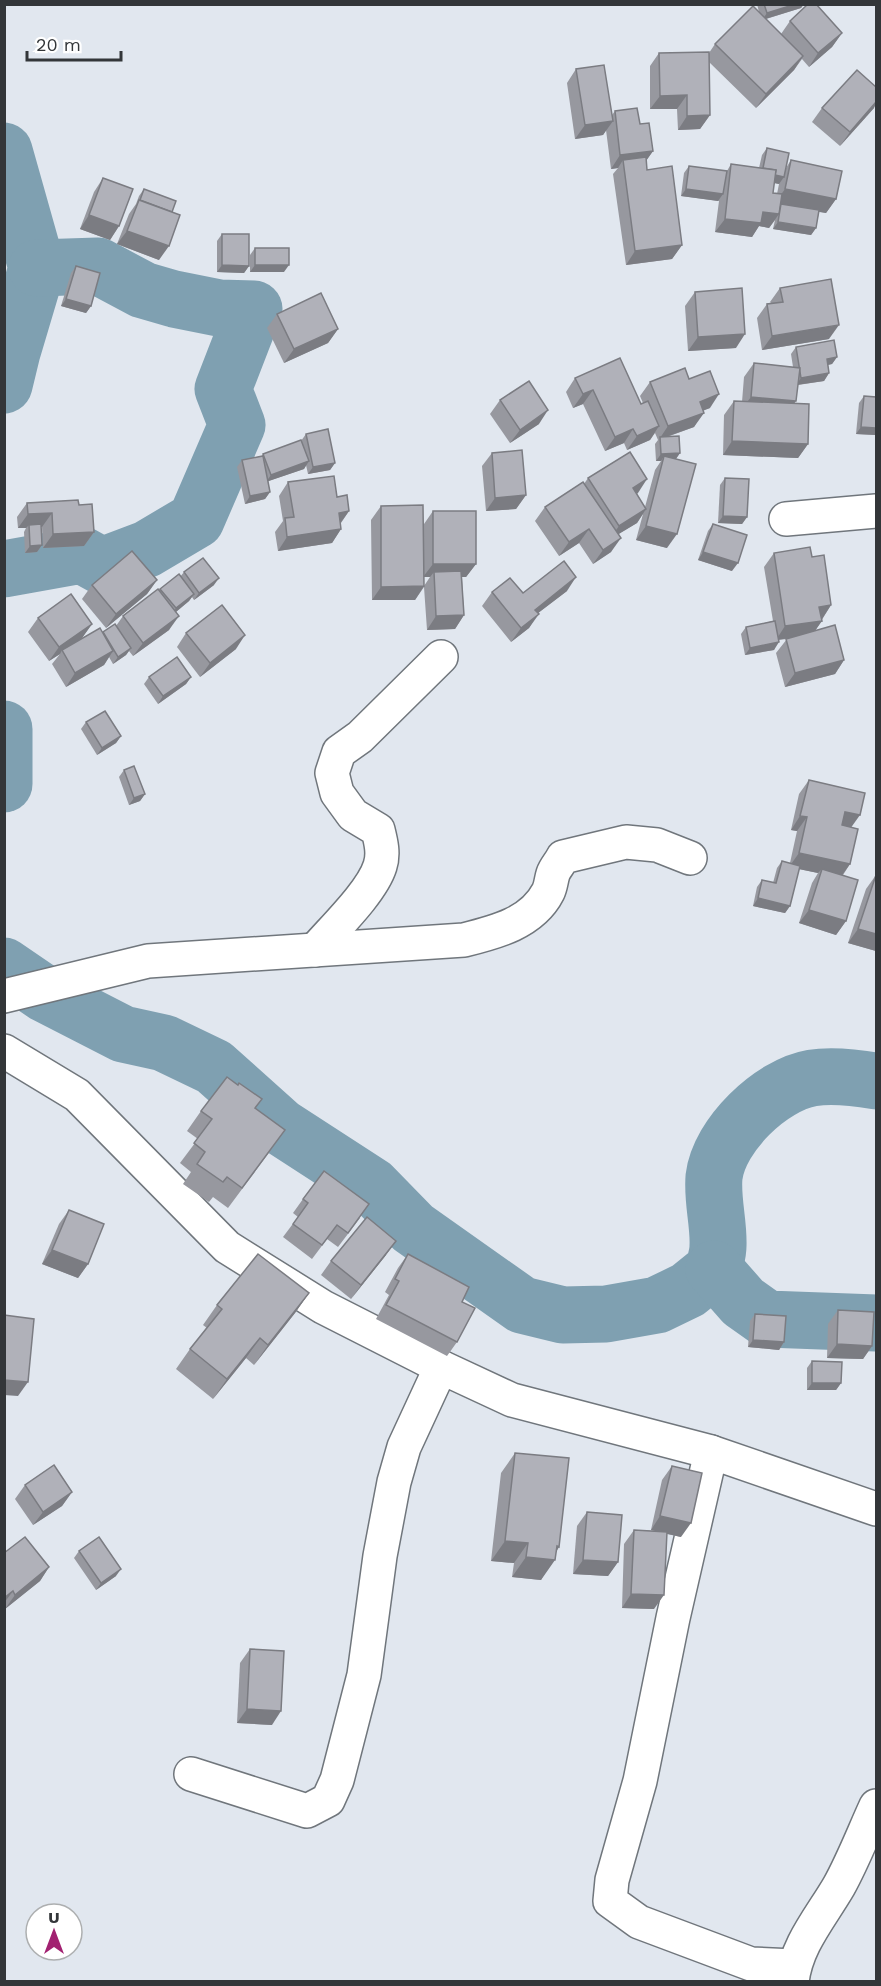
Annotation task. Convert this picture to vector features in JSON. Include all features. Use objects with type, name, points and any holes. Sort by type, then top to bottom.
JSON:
[{"type":"street","points":[[786,519],[876,511]]},
{"type":"street","points":[[315,950],[366,890],[380,867],[382,850],[378,830],[353,814],[337,793],[332,773],[339,752],[360,737],[441,657]]},
{"type":"street","points":[[8,996],[148,961],[464,940],[494,932],[526,918],[538,908],[549,890],[553,874],[563,857],[626,842],[657,845],[690,858]]},
{"type":"street","points":[[4,1051],[76,1095],[227,1247],[323,1307],[512,1400],[711,1452],[876,1509]]},
{"type":"street","points":[[191,1773],[307,1811],[327,1800],[337,1780],[364,1675],[380,1556],[394,1482],[404,1447],[441,1367]]},
{"type":"street","points":[[711,1452],[673,1618],[640,1781],[612,1880],[610,1901],[639,1922],[751,1964],[793,1974],[808,1935],[840,1884],[876,1806]]},
{"type":"building","points":[[764,4],[796,4],[767,13]]},
{"type":"building","points":[[808,4],[816,4],[842,33],[818,53],[790,21]]},
{"type":"building","points":[[753,6],[803,56],[766,94],[715,44]]},
{"type":"building","points":[[709,52],[710,115],[687,116],[687,95],[660,96],[659,53]]},
{"type":"building","points":[[604,65],[613,121],[585,125],[576,69]]},
{"type":"building","points":[[857,70],[876,87],[876,102],[850,132],[822,108]]},
{"type":"building","points":[[637,108],[640,124],[649,123],[653,151],[620,155],[615,111]]},
{"type":"building","points":[[767,148],[789,153],[784,177],[775,175],[776,170],[763,168]]},
{"type":"building","points":[[646,157],[647,170],[672,166],[682,245],[635,251],[623,160]]},
{"type":"building","points":[[791,160],[842,171],[836,199],[785,189]]},
{"type":"building","points":[[731,164],[776,170],[773,193],[782,194],[779,214],[763,212],[761,223],[725,219]]},
{"type":"building","points":[[689,166],[727,171],[723,194],[686,189]]},
{"type":"building","points":[[103,178],[133,189],[119,226],[89,215]]},
{"type":"building","points":[[144,189],[176,201],[172,212],[140,200]]},
{"type":"building","points":[[139,200],[180,215],[169,246],[127,231]]},
{"type":"building","points":[[781,204],[819,210],[816,228],[778,222]]},
{"type":"building","points":[[222,234],[249,234],[249,266],[222,265]]},
{"type":"building","points":[[255,248],[289,248],[289,265],[255,265]]},
{"type":"building","points":[[76,266],[100,273],[91,306],[66,299]]},
{"type":"building","points":[[831,279],[839,325],[772,336],[767,304],[783,302],[780,288]]},
{"type":"building","points":[[742,288],[745,334],[698,337],[695,292]]},
{"type":"building","points":[[321,293],[338,329],[294,349],[277,314]]},
{"type":"building","points":[[834,340],[837,357],[827,359],[829,373],[801,378],[796,347]]},
{"type":"building","points":[[620,358],[641,404],[648,401],[659,426],[637,436],[633,429],[615,437],[593,390],[583,394],[575,378]]},
{"type":"building","points":[[754,363],[800,368],[796,401],[751,397]]},
{"type":"building","points":[[685,368],[689,379],[710,371],[719,394],[700,402],[704,413],[668,426],[650,382]]},
{"type":"building","points":[[529,381],[548,410],[520,430],[500,400]]},
{"type":"building","points":[[864,396],[876,397],[876,428],[861,427]]},
{"type":"building","points":[[734,401],[809,404],[808,444],[732,441]]},
{"type":"building","points":[[328,429],[335,463],[313,467],[306,434]]},
{"type":"building","points":[[679,436],[680,453],[661,454],[660,437]]},
{"type":"building","points":[[301,440],[309,461],[271,475],[263,454]]},
{"type":"building","points":[[522,450],[526,495],[495,498],[492,453]]},
{"type":"building","points":[[630,452],[647,479],[633,488],[646,509],[619,526],[588,478]]},
{"type":"building","points":[[263,456],[270,492],[250,496],[242,460]]},
{"type":"building","points":[[664,456],[696,464],[677,534],[646,526]]},
{"type":"building","points":[[334,476],[337,497],[347,495],[349,511],[339,513],[341,529],[287,537],[285,518],[294,517],[288,482]]},
{"type":"building","points":[[725,478],[749,479],[747,517],[723,516]]},
{"type":"building","points":[[583,482],[621,538],[603,550],[589,529],[569,542],[545,507]]},
{"type":"building","points":[[78,500],[79,505],[92,504],[94,532],[53,534],[52,513],[28,514],[27,503]]},
{"type":"building","points":[[423,505],[424,586],[381,587],[381,506]]},
{"type":"building","points":[[433,511],[476,511],[476,564],[433,564]]},
{"type":"building","points":[[41,524],[42,545],[30,546],[29,525]]},
{"type":"building","points":[[713,524],[747,535],[738,563],[703,552]]},
{"type":"building","points":[[810,547],[812,557],[824,555],[831,605],[819,607],[822,621],[785,626],[774,553]]},
{"type":"building","points":[[132,551],[157,580],[116,614],[92,585]]},
{"type":"building","points":[[203,558],[219,578],[199,593],[184,572]]},
{"type":"building","points":[[564,561],[576,577],[535,610],[539,614],[521,628],[492,592],[510,578],[523,593]]},
{"type":"building","points":[[461,571],[464,615],[436,616],[434,572]]},
{"type":"building","points":[[179,574],[194,594],[176,608],[160,589]]},
{"type":"building","points":[[158,589],[179,616],[143,643],[123,616]]},
{"type":"building","points":[[71,594],[92,624],[59,647],[38,618]]},
{"type":"building","points":[[222,605],[245,635],[210,663],[186,633]]},
{"type":"building","points":[[775,621],[779,642],[750,648],[746,627]]},
{"type":"building","points":[[115,624],[131,648],[118,657],[103,632]]},
{"type":"building","points":[[835,625],[844,660],[795,673],[786,639]]},
{"type":"building","points":[[100,628],[113,651],[75,673],[62,650]]},
{"type":"building","points":[[177,657],[191,677],[163,696],[149,677]]},
{"type":"building","points":[[105,711],[121,736],[102,748],[86,722]]},
{"type":"building","points":[[134,766],[145,794],[134,798],[124,770]]},
{"type":"building","points":[[809,780],[865,793],[860,815],[845,812],[842,825],[858,829],[850,864],[799,853],[807,817],[800,816]]},
{"type":"building","points":[[782,861],[800,866],[790,906],[758,898],[762,880],[776,883]]},
{"type":"building","points":[[822,869],[858,880],[846,921],[809,910]]},
{"type":"building","points":[[876,875],[876,934],[858,929]]},
{"type":"building","points":[[227,1077],[262,1099],[255,1108],[285,1130],[242,1188],[227,1177],[223,1182],[197,1164],[205,1152],[194,1143],[212,1119],[201,1111]]},
{"type":"building","points":[[324,1171],[369,1204],[348,1233],[337,1225],[322,1245],[293,1224],[308,1203],[303,1199]]},
{"type":"building","points":[[69,1210],[104,1224],[88,1264],[52,1250]]},
{"type":"building","points":[[367,1217],[396,1241],[361,1285],[331,1261]]},
{"type":"building","points":[[258,1254],[309,1293],[268,1345],[260,1338],[227,1379],[190,1349],[222,1309],[217,1305]]},
{"type":"building","points":[[408,1254],[469,1287],[462,1302],[475,1308],[457,1342],[386,1305],[399,1281],[395,1279]]},
{"type":"building","points":[[838,1310],[874,1312],[872,1346],[837,1344]]},
{"type":"building","points":[[755,1314],[786,1316],[784,1342],[753,1340]]},
{"type":"building","points":[[4,1315],[34,1319],[28,1382],[4,1380]]},
{"type":"building","points":[[812,1361],[842,1362],[841,1383],[812,1383]]},
{"type":"building","points":[[515,1453],[569,1458],[559,1547],[557,1546],[555,1560],[526,1557],[528,1543],[505,1541]]},
{"type":"building","points":[[54,1465],[72,1492],[43,1512],[25,1485]]},
{"type":"building","points":[[672,1466],[702,1473],[691,1523],[660,1516]]},
{"type":"building","points":[[587,1512],[622,1515],[618,1562],[583,1560]]},
{"type":"building","points":[[634,1530],[667,1532],[664,1595],[631,1594]]},
{"type":"building","points":[[25,1537],[49,1567],[15,1595],[13,1591],[4,1598],[4,1553]]},
{"type":"building","points":[[99,1537],[121,1569],[101,1583],[79,1551]]},
{"type":"building","points":[[250,1649],[284,1651],[281,1711],[247,1709]]},
{"type":"waterway","points":[[4,151],[37,268],[4,385]]},
{"type":"waterway","points":[[4,569],[82,555],[102,566],[147,549],[196,520],[237,425],[223,389],[254,309],[219,308],[174,299],[143,290],[98,266],[37,268]]},
{"type":"waterway","points":[[4,729],[4,784]]},
{"type":"waterway","points":[[4,966],[45,994],[123,1034],[164,1043],[214,1067],[281,1127],[372,1186],[413,1228],[522,1305],[563,1315],[606,1314],[657,1305],[688,1290],[714,1269],[718,1252],[714,1177],[718,1161],[736,1129],[764,1101],[796,1083],[819,1077],[876,1081]]},
{"type":"waterway","points":[[714,1269],[743,1302],[767,1319],[876,1323]]}]
